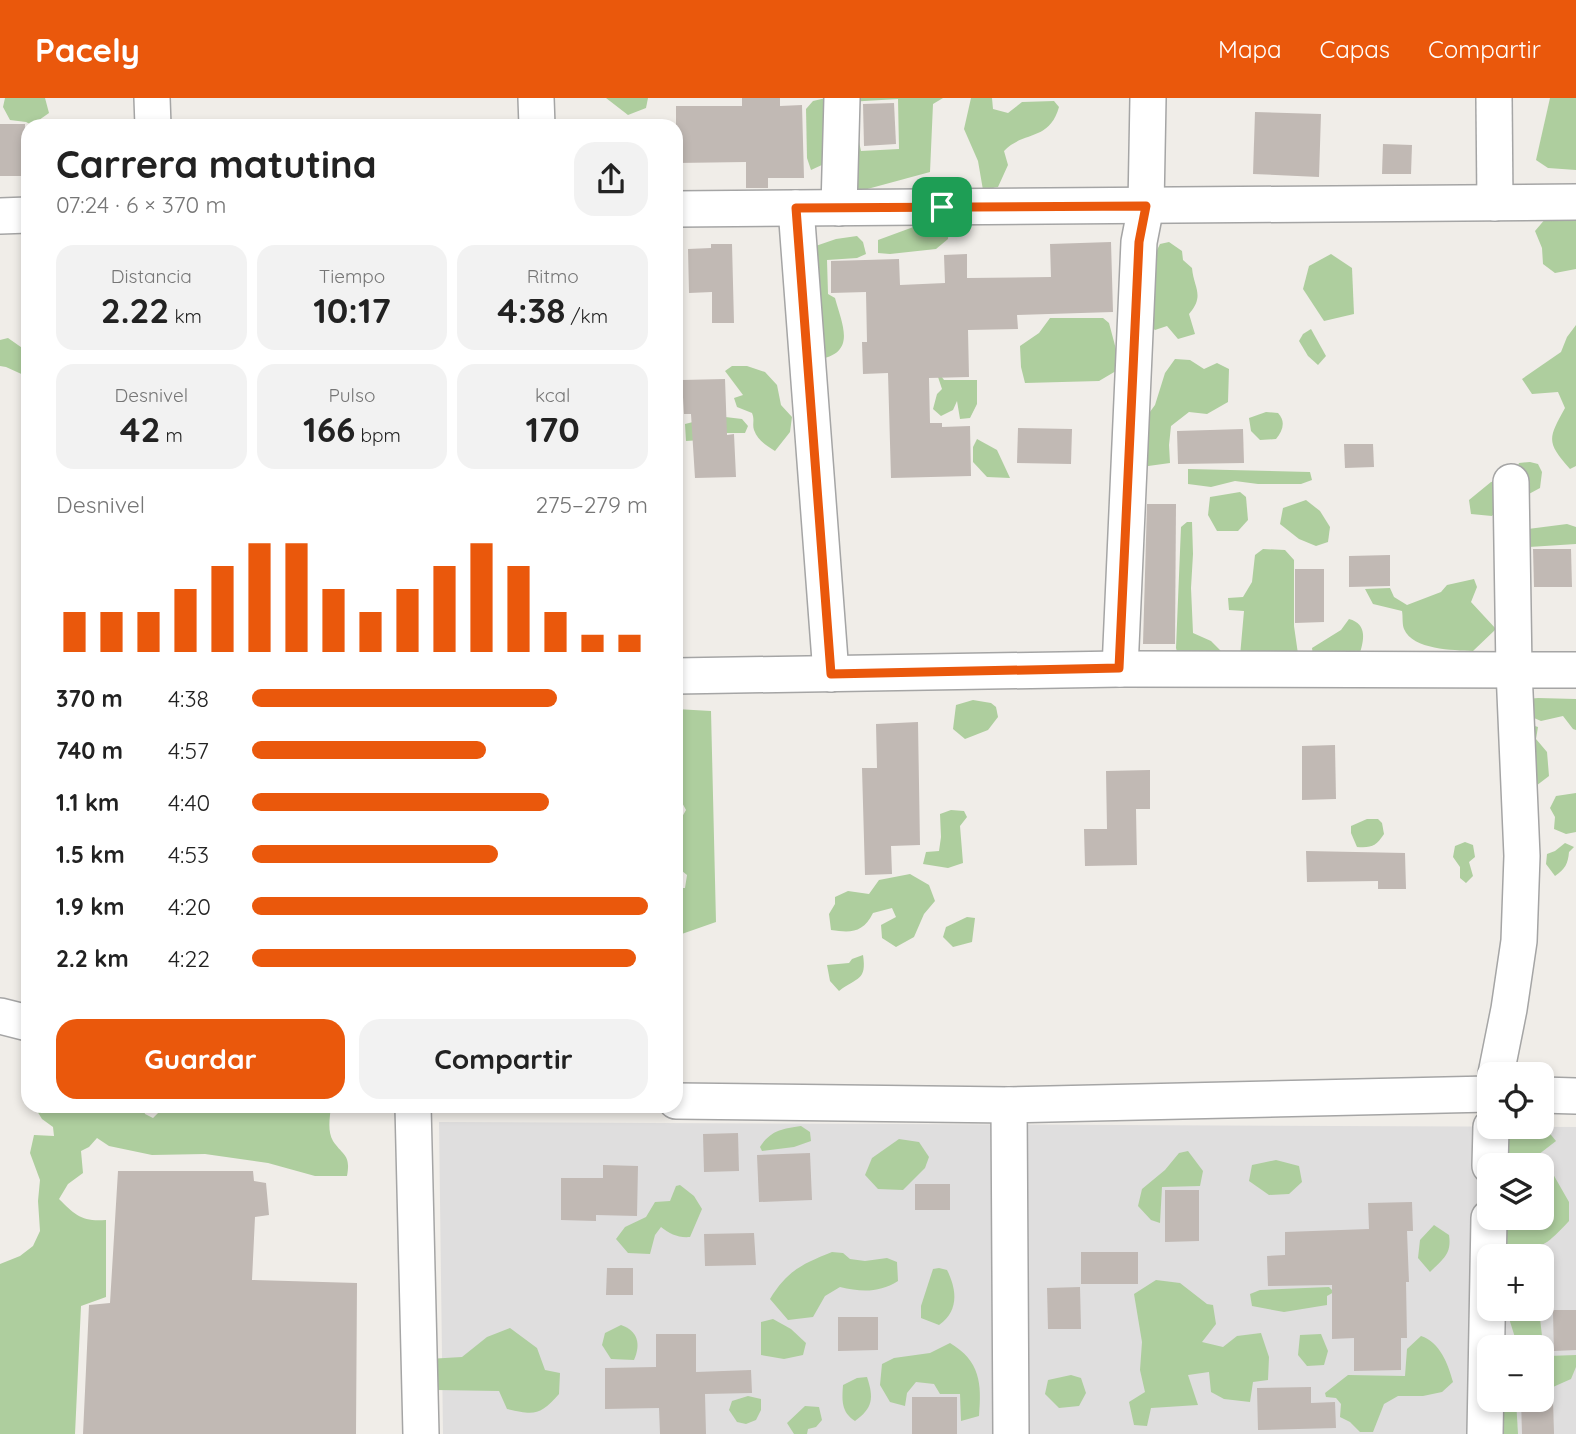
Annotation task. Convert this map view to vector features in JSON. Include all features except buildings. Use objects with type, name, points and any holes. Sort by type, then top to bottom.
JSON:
[{"type":"street","points":[[152,98],[153,119]]},
{"type":"street","points":[[536,98],[537,119]]},
{"type":"street","points":[[839,208],[842,98]]},
{"type":"street","points":[[1119,668],[1139,242],[1146,206],[1149,98]]},
{"type":"street","points":[[1494,98],[1495,203]]},
{"type":"street","points":[[683,209],[1576,202]]},
{"type":"street","points":[[796,208],[831,674]]},
{"type":"street","points":[[0,216],[21,215]]},
{"type":"street","points":[[1498,1062],[1519,941],[1522,856],[1514,670],[1511,482]]},
{"type":"street","points":[[683,676],[1119,668],[1576,670]]},
{"type":"street","points":[[0,1016],[21,1021]]},
{"type":"street","points":[[683,1101],[1009,1105],[1477,1094]]},
{"type":"street","points":[[1554,1095],[1576,1096]]},
{"type":"street","points":[[1009,1105],[1011,1434]]},
{"type":"street","points":[[413,1113],[421,1434]]},
{"type":"street","points":[[1485,1434],[1489,1230]]},
{"type":"shaded area","points":[[439,1122],[1477,1127],[1477,1139],[1554,1139],[1554,1127],[1576,1127],[1576,1434],[443,1434]]},
{"type":"green space","points":[[5,98],[45,98],[49,113],[40,119],[10,120],[3,107]]},
{"type":"green space","points":[[606,98],[648,98],[646,108],[628,115]]},
{"type":"green space","points":[[826,98],[824,164],[811,170],[807,158],[806,109],[813,101]]},
{"type":"green space","points":[[848,98],[943,98],[933,104],[930,172],[860,191],[849,179],[856,128],[861,151],[899,149],[898,99],[848,102]]},
{"type":"green space","points":[[971,98],[992,98],[993,109],[1008,113],[1022,102],[1054,101],[1059,107],[1049,126],[1004,151],[1008,165],[998,187],[983,190],[978,161],[964,129]]},
{"type":"green space","points":[[1550,98],[1576,98],[1576,170],[1548,168],[1536,160]]},
{"type":"green space","points":[[1576,210],[1576,269],[1555,273],[1543,264],[1542,248],[1535,231],[1552,211]]},
{"type":"green space","points":[[927,222],[949,228],[948,239],[936,249],[878,253],[878,240]]},
{"type":"green space","points":[[857,236],[863,242],[866,254],[857,258],[827,260],[828,294],[835,298],[844,338],[837,352],[816,360],[804,250],[836,239]]},
{"type":"green space","points":[[1169,242],[1182,251],[1183,260],[1192,268],[1198,297],[1189,314],[1195,334],[1178,339],[1167,326],[1155,330],[1145,321],[1145,274],[1160,244]]},
{"type":"green space","points":[[1331,254],[1352,268],[1354,314],[1324,321],[1303,289],[1309,266]]},
{"type":"green space","points":[[1050,318],[1103,318],[1109,323],[1121,368],[1099,381],[1025,383],[1020,346],[1039,333]]},
{"type":"green space","points":[[1576,325],[1576,466],[1570,469],[1553,446],[1552,440],[1555,427],[1565,408],[1558,392],[1532,394],[1522,379],[1561,352]]},
{"type":"green space","points":[[1311,329],[1326,356],[1318,365],[1308,356],[1299,341],[1303,334]]},
{"type":"green space","points":[[8,338],[21,347],[21,374],[0,366],[0,340]]},
{"type":"green space","points":[[1175,359],[1190,360],[1204,369],[1217,363],[1229,369],[1228,402],[1207,414],[1189,412],[1171,426],[1170,463],[1141,467],[1144,420],[1155,405],[1165,373]]},
{"type":"green space","points":[[732,366],[747,366],[765,372],[777,385],[781,405],[792,417],[790,432],[775,451],[756,434],[752,413],[737,407],[734,398],[743,395],[725,371]]},
{"type":"green space","points":[[941,376],[944,380],[977,380],[977,404],[970,418],[960,419],[957,401],[953,410],[941,416],[933,409],[937,394],[942,389],[938,377]]},
{"type":"green space","points":[[1266,412],[1278,413],[1282,420],[1282,429],[1276,439],[1260,440],[1251,431],[1249,418]]},
{"type":"green space","points":[[717,416],[742,419],[748,426],[745,433],[705,433],[702,440],[686,441],[685,424]]},
{"type":"green space","points":[[977,439],[997,450],[1010,478],[987,477],[973,462],[973,447]]},
{"type":"green space","points":[[1519,463],[1538,464],[1542,472],[1540,488],[1527,495],[1504,501],[1492,516],[1471,514],[1469,500],[1491,482],[1514,477]]},
{"type":"green space","points":[[1188,469],[1310,472],[1312,480],[1301,484],[1235,481],[1211,487],[1188,484]]},
{"type":"green space","points":[[1240,492],[1246,497],[1248,520],[1238,531],[1217,531],[1208,515],[1210,497]]},
{"type":"green space","points":[[1306,500],[1320,511],[1330,527],[1328,542],[1316,546],[1299,539],[1280,524],[1283,508]]},
{"type":"green space","points":[[1192,522],[1193,633],[1211,641],[1221,651],[1218,668],[1178,656],[1176,648],[1181,527]]},
{"type":"green space","points":[[1567,524],[1576,527],[1576,544],[1529,547],[1528,529]]},
{"type":"green space","points":[[1263,549],[1285,550],[1294,560],[1294,626],[1299,661],[1240,656],[1244,611],[1229,610],[1228,598],[1243,597],[1252,582],[1255,555]]},
{"type":"green space","points":[[1474,579],[1477,587],[1471,602],[1496,629],[1473,651],[1434,648],[1416,641],[1404,629],[1402,611],[1373,604],[1365,589],[1390,588],[1394,597],[1407,605],[1441,592],[1447,585]]},
{"type":"green space","points":[[1349,619],[1362,629],[1359,656],[1314,664],[1312,648],[1341,630]]},
{"type":"green space","points":[[1526,699],[1576,699],[1576,730],[1563,716],[1541,721],[1522,713]]},
{"type":"green space","points":[[973,700],[991,703],[996,707],[998,717],[988,730],[965,739],[953,729],[956,705]]},
{"type":"green space","points":[[683,709],[711,711],[716,922],[683,934],[683,888],[687,875],[683,872],[683,815],[686,810],[683,804]]},
{"type":"green space","points":[[1525,723],[1538,727],[1536,739],[1547,752],[1549,776],[1528,792]]},
{"type":"green space","points":[[1576,793],[1576,832],[1566,834],[1554,829],[1555,817],[1550,808],[1556,796]]},
{"type":"green space","points":[[951,810],[964,811],[967,817],[960,826],[963,863],[948,868],[923,864],[926,852],[939,851],[940,814]]},
{"type":"green space","points":[[1367,819],[1378,819],[1382,823],[1384,834],[1373,845],[1357,847],[1351,826]]},
{"type":"green space","points":[[1465,842],[1473,845],[1475,857],[1469,862],[1473,876],[1466,883],[1460,878],[1460,867],[1453,857],[1455,846]]},
{"type":"green space","points":[[1565,843],[1574,847],[1569,852],[1565,866],[1555,876],[1546,864],[1547,854]]},
{"type":"green space","points":[[910,874],[929,885],[935,901],[924,914],[914,937],[896,947],[882,938],[881,925],[896,917],[892,908],[873,913],[865,925],[856,930],[831,930],[829,914],[835,904],[835,897],[848,891],[869,894],[879,880]]},
{"type":"green space","points":[[967,917],[975,918],[972,942],[953,947],[943,937],[946,927]]},
{"type":"green space","points":[[863,955],[862,974],[839,991],[830,981],[827,965],[849,963]]},
{"type":"green space","points":[[38,1113],[145,1113],[153,1118],[158,1113],[330,1113],[331,1137],[348,1163],[347,1176],[315,1176],[268,1163],[205,1154],[152,1155],[109,1146],[97,1138],[81,1151],[83,1173],[68,1184],[59,1199],[79,1216],[91,1220],[106,1220],[106,1297],[81,1306],[75,1434],[0,1434],[0,1264],[20,1256],[33,1246],[40,1231],[40,1180],[30,1153],[34,1135],[54,1136],[53,1127]]},
{"type":"green space","points":[[801,1126],[810,1132],[811,1141],[794,1147],[762,1151],[760,1147],[773,1134]]},
{"type":"green space","points":[[899,1139],[919,1142],[929,1157],[925,1168],[903,1190],[878,1189],[865,1175],[872,1158]]},
{"type":"green space","points":[[1499,1139],[1554,1139],[1556,1141],[1540,1153],[1486,1153]]},
{"type":"green space","points":[[1188,1151],[1203,1171],[1200,1186],[1162,1187],[1160,1223],[1151,1220],[1138,1206],[1142,1189],[1165,1170],[1179,1153]]},
{"type":"green space","points":[[1276,1160],[1299,1166],[1302,1182],[1289,1194],[1269,1195],[1249,1181],[1252,1165]]},
{"type":"green space","points":[[1554,1176],[1569,1202],[1569,1221],[1544,1244],[1490,1244],[1490,1230],[1554,1230]]},
{"type":"green space","points":[[680,1185],[694,1196],[702,1209],[690,1237],[674,1235],[661,1227],[655,1235],[650,1254],[628,1253],[616,1239],[625,1227],[646,1217],[655,1202],[670,1201],[676,1186]]},
{"type":"green space","points":[[1434,1225],[1449,1235],[1449,1247],[1446,1256],[1430,1272],[1418,1258],[1420,1240]]},
{"type":"green space","points":[[832,1252],[843,1253],[850,1259],[865,1261],[887,1258],[897,1262],[898,1281],[884,1288],[870,1290],[840,1287],[825,1296],[813,1317],[788,1320],[770,1299],[789,1275],[812,1260]]},
{"type":"green space","points":[[933,1269],[947,1270],[953,1285],[954,1300],[950,1313],[939,1325],[921,1318],[921,1306]]},
{"type":"green space","points":[[1156,1280],[1180,1283],[1207,1304],[1213,1305],[1216,1324],[1202,1342],[1223,1347],[1237,1336],[1261,1333],[1269,1357],[1268,1380],[1253,1382],[1250,1402],[1224,1399],[1211,1392],[1209,1372],[1188,1375],[1198,1405],[1151,1408],[1147,1426],[1134,1425],[1129,1402],[1145,1392],[1140,1370],[1142,1342],[1134,1294]]},
{"type":"green space","points":[[1329,1287],[1334,1292],[1327,1296],[1327,1305],[1284,1312],[1252,1306],[1250,1294],[1260,1290]]},
{"type":"green space","points":[[773,1319],[791,1329],[806,1343],[803,1355],[784,1359],[761,1355],[761,1322]]},
{"type":"green space","points":[[1510,1321],[1540,1321],[1542,1335],[1514,1335]]},
{"type":"green space","points":[[621,1325],[631,1331],[636,1339],[634,1360],[611,1359],[602,1345],[605,1333]]},
{"type":"green space","points":[[510,1328],[537,1348],[545,1370],[560,1373],[559,1394],[541,1410],[530,1413],[507,1409],[499,1391],[437,1390],[421,1376],[428,1359],[462,1357],[487,1337]]},
{"type":"green space","points":[[1321,1334],[1328,1351],[1324,1365],[1307,1366],[1298,1355],[1300,1335]]},
{"type":"green space","points":[[1421,1336],[1438,1348],[1453,1382],[1442,1392],[1423,1396],[1398,1396],[1384,1404],[1373,1432],[1360,1432],[1340,1417],[1341,1404],[1336,1398],[1326,1397],[1325,1393],[1348,1375],[1405,1376],[1407,1349]]},
{"type":"green space","points":[[950,1343],[968,1357],[977,1374],[979,1416],[961,1421],[960,1394],[940,1394],[934,1384],[916,1382],[907,1393],[905,1406],[890,1402],[880,1385],[882,1364],[894,1358],[930,1353]]},
{"type":"green space","points":[[1576,1355],[1576,1367],[1571,1379],[1554,1387],[1554,1356]]},
{"type":"green space","points":[[1071,1375],[1081,1378],[1086,1393],[1079,1406],[1059,1408],[1045,1394],[1048,1380]]},
{"type":"green space","points":[[867,1377],[871,1391],[869,1407],[855,1421],[845,1410],[843,1385],[857,1378]]},
{"type":"green space","points":[[748,1396],[761,1399],[761,1410],[756,1420],[746,1424],[737,1422],[729,1410],[732,1401]]},
{"type":"green space","points":[[805,1406],[819,1407],[822,1420],[816,1427],[808,1429],[807,1434],[794,1434],[787,1423]]},
{"type":"green space","points":[[1484,1412],[1517,1412],[1518,1434],[1474,1434]]},
{"type":"route","points":[[1146,206],[1139,242],[1119,668],[831,674],[796,208],[942,207],[1146,206]]}]
